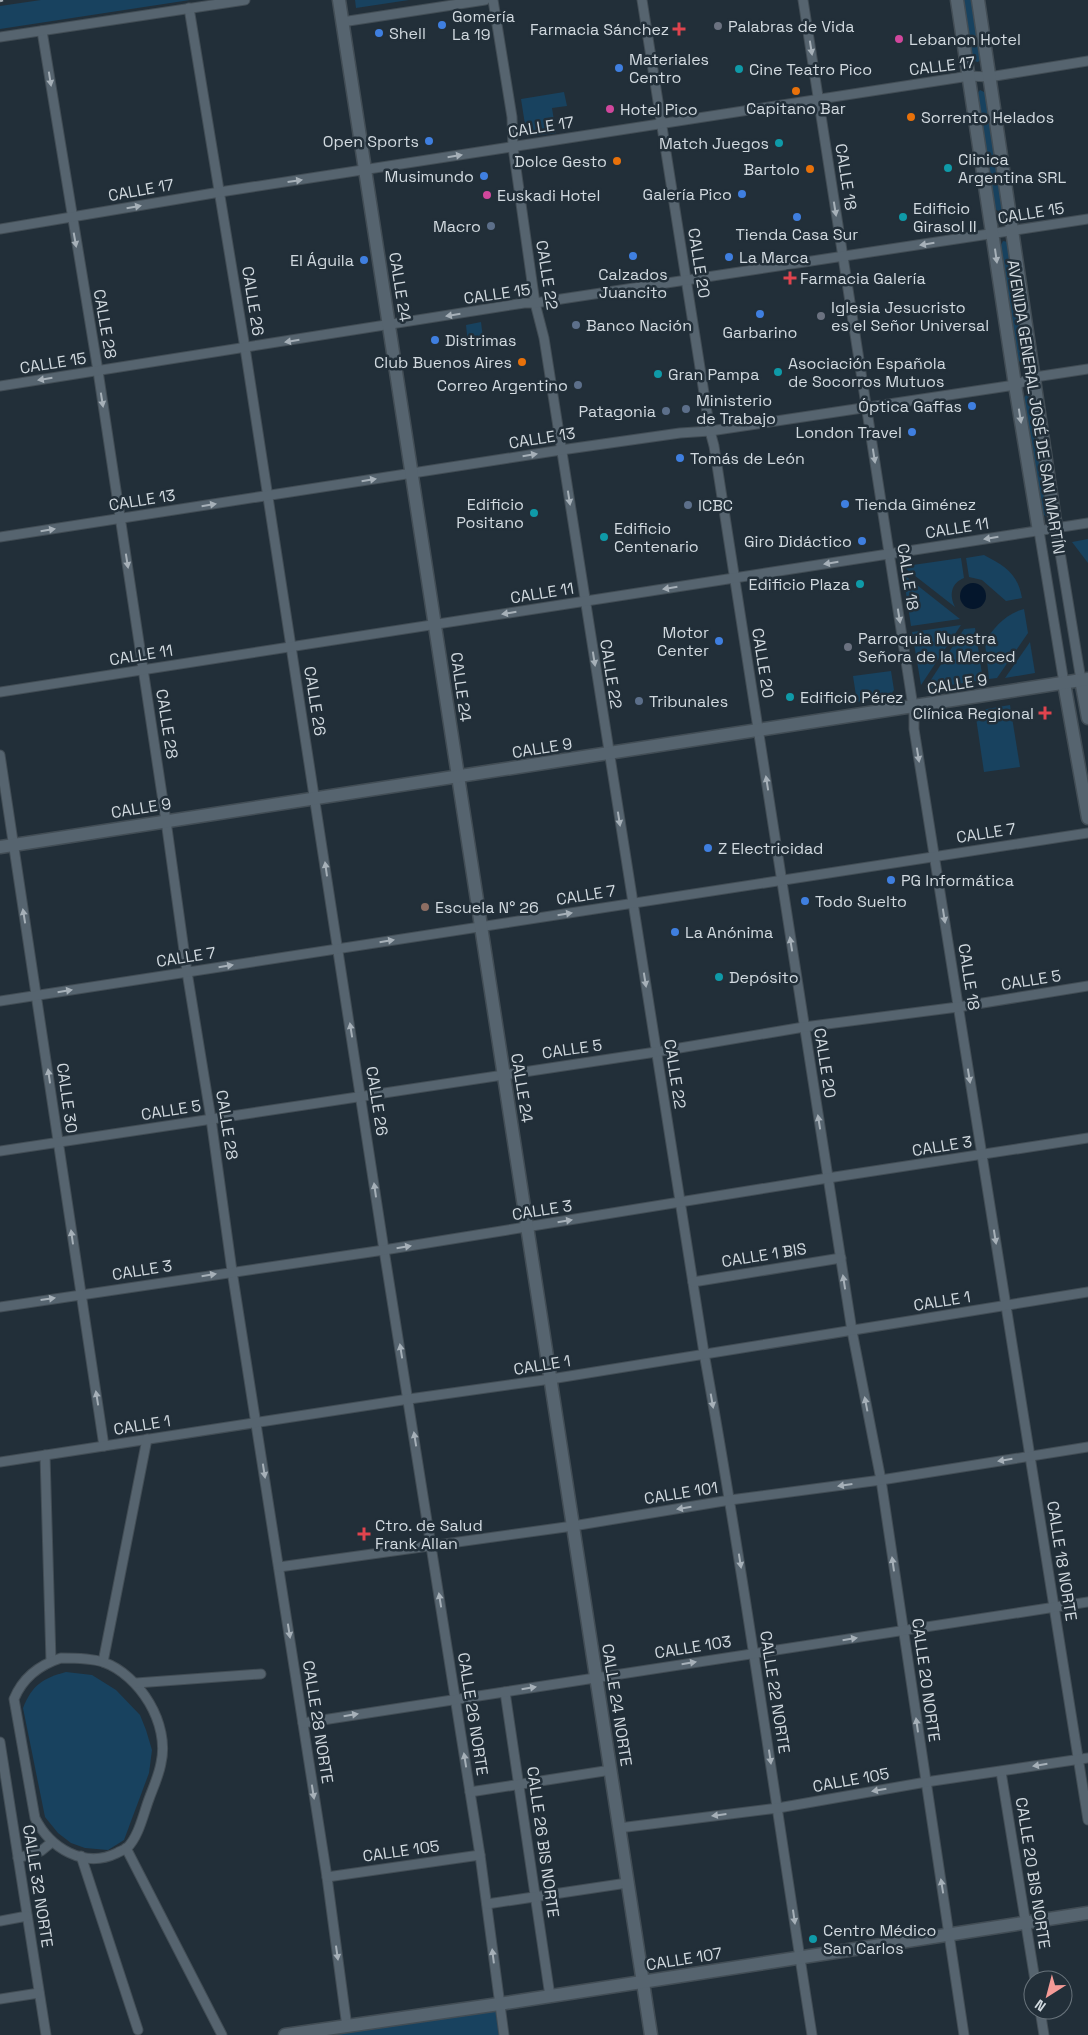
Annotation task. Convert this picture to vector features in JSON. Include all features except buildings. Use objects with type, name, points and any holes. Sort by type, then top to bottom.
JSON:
[{"type":"street","points":[[0,37],[245,0]]},
{"type":"street","name":"CALLE 24","points":[[339,0],[457,778],[551,1379]]},
{"type":"street","points":[[342,22],[485,0]]},
{"type":"street","name":"CALLE 22","points":[[493,0],[512,117],[512,147],[535,304],[544,338],[608,754],[704,1353]]},
{"type":"street","name":"CALLE 20","points":[[642,0],[735,578],[852,1331]]},
{"type":"street","name":"CALLE 18","points":[[803,0],[913,707],[914,729],[1006,1306]]},
{"type":"street","name":"AVENIDA GENERAL JOSÉ DE SAN MARTÍN","points":[[957,0],[1015,385],[1088,818]]},
{"type":"street","name":"AVENIDA GENERAL JOSÉ DE SAN MARTÍN","points":[[978,0],[1056,528],[1085,680],[1088,718]]},
{"type":"street","name":"CALLE 26","points":[[189,8],[245,348],[384,1250],[409,1399]]},
{"type":"street","name":"CALLE 28","points":[[42,31],[98,371],[187,972],[211,1119],[232,1271],[257,1422]]},
{"type":"street","name":"CALLE 17","points":[[0,229],[220,192],[366,171],[661,123],[968,76],[989,76],[1088,61]]},
{"type":"street","name":"CALLE 15","points":[[0,386],[524,302],[535,304],[1088,219]]},
{"type":"street","name":"CALLE 13","points":[[0,537],[561,450],[680,433],[710,431],[1015,385],[1035,377],[1088,369]]},
{"type":"street","name":"CALLE 11","points":[[0,692],[1088,523]]},
{"type":"street","name":"CALLE 9","points":[[0,847],[1085,680]]},
{"type":"street","name":"CALLE 30","points":[[0,755],[104,1446]]},
{"type":"street","name":"CALLE 7","points":[[0,1001],[1088,833]]},
{"type":"street","name":"CALLE 5","points":[[0,1151],[361,1095],[656,1052],[804,1027],[958,1007],[1088,986]]},
{"type":"street","name":"CALLE 3","points":[[0,1307],[232,1271],[384,1250],[1088,1138]]},
{"type":"street","name":"CALLE 1 BIS","points":[[692,1282],[841,1258]]},
{"type":"street","name":"CALLE 1","points":[[0,1462],[551,1379],[1088,1292]]},
{"type":"street","name":"CALLE 18 NORTE","points":[[1006,1306],[1055,1607],[1083,1759],[1088,1820]]},
{"type":"street","name":"CALLE 20 NORTE","points":[[852,1331],[881,1480],[964,2035]]},
{"type":"street","name":"CALLE 22 NORTE","points":[[704,1353],[755,1653],[812,2035]]},
{"type":"street","name":"CALLE 24 NORTE","points":[[551,1379],[651,2035]]},
{"type":"street","name":"CALLE 26 NORTE","points":[[409,1399],[480,1855],[504,2035]]},
{"type":"street","name":"CALLE 28 NORTE","points":[[257,1422],[327,1877],[347,2027]]},
{"type":"street","points":[[103,1662],[147,1439]]},
{"type":"street","name":"CALLE 101","points":[[279,1567],[573,1526],[730,1500],[881,1480],[1088,1446]]},
{"type":"street","points":[[45,1455],[51,1661]]},
{"type":"street","name":"CALLE 103","points":[[303,1723],[1088,1602]]},
{"type":"street","points":[[61,1658],[103,1662],[136,1683],[151,1705],[161,1732],[162,1762],[136,1835],[126,1848],[107,1858],[92,1859],[70,1854],[52,1842],[35,1818],[14,1699],[19,1688],[27,1678],[45,1663],[61,1658]]},
{"type":"street","points":[[136,1683],[261,1674]]},
{"type":"street","name":"CALLE 26 BIS NORTE","points":[[505,1692],[550,1996]]},
{"type":"street","name":"CALLE 32 NORTE","points":[[0,1742],[2,1765],[46,2035]]},
{"type":"street","name":"CALLE 105","points":[[619,1828],[778,1808],[926,1782],[1083,1759]]},
{"type":"street","points":[[470,1792],[610,1770]]},
{"type":"street","name":"CALLE 20 BIS NORTE","points":[[1001,1772],[1033,1970]]},
{"type":"street","points":[[18,1858],[41,1851],[52,1842]]},
{"type":"street","points":[[126,1848],[222,2035]]},
{"type":"street","name":"CALLE 105","points":[[327,1877],[480,1855]]},
{"type":"street","points":[[81,1856],[138,2030]]},
{"type":"street","points":[[487,1904],[628,1883]]},
{"type":"street","name":"CALLE 107","points":[[285,2035],[1088,1913]]},
{"type":"street","points":[[0,1921],[27,1916]]},
{"type":"street","points":[[0,1999],[39,1993]]},
{"type":"street","points":[[1042,2020],[1044,2035]]},
{"type":"shaded area","points":[[41,0],[190,0],[0,29],[0,6]]},
{"type":"shaded area","points":[[355,0],[409,0],[356,8]]},
{"type":"shaded area","points":[[963,0],[973,0],[981,59],[978,62],[972,58]]},
{"type":"shaded area","points":[[980,90],[986,93],[1004,208],[1000,212],[995,209],[977,94]]},
{"type":"shaded area","points":[[564,92],[567,106],[552,108],[556,133],[534,136],[526,131],[521,99]]},
{"type":"shaded area","points":[[1003,241],[1008,242],[1026,361],[1020,362],[1017,358],[1000,247]]},
{"type":"shaded area","points":[[481,322],[483,338],[476,339],[476,343],[468,344],[466,325]]},
{"type":"shaded area","points":[[1026,395],[1031,395],[1049,515],[1047,516],[1043,515],[1023,399]]},
{"type":"shaded area","points":[[1088,539],[1088,563],[1072,542]]},
{"type":"shaded area","points":[[984,555],[1004,567],[1014,577],[1022,598],[1006,601],[982,580],[969,577],[966,558]]},
{"type":"shaded area","points":[[961,558],[964,578],[956,583],[952,590],[955,607],[905,568],[906,566]]},
{"type":"shaded area","points":[[903,574],[960,619],[911,626]]},
{"type":"shaded area","points":[[973,583],[982,587],[986,596],[982,605],[973,609],[964,605],[960,596],[964,587]]},
{"type":"shaded area","points":[[1024,609],[1028,633],[997,678],[989,679],[985,643],[1001,622],[1012,614]]},
{"type":"shaded area","points":[[961,625],[921,685],[912,632]]},
{"type":"shaded area","points":[[975,628],[983,680],[925,689],[964,629]]},
{"type":"shaded area","points":[[1030,642],[1035,673],[1005,678]]},
{"type":"shaded area","points":[[891,671],[894,690],[889,697],[857,702],[853,676]]},
{"type":"shaded area","points":[[1010,705],[1020,767],[984,772],[975,711]]},
{"type":"shaded area","points":[[66,1672],[92,1675],[116,1690],[140,1715],[152,1750],[149,1773],[124,1840],[108,1850],[85,1848],[71,1843],[58,1833],[45,1817],[23,1708],[34,1688],[51,1677]]},
{"type":"shaded area","points":[[497,2008],[501,2035],[318,2035]]},
{"type":"place","name":"Gomería La 19","points":[[442,25]]},
{"type":"place","name":"Palabras de Vida","points":[[718,26]]},
{"type":"place","name":"Farmacia Sánchez","points":[[679,29]]},
{"type":"place","name":"Shell","points":[[379,33]]},
{"type":"place","name":"Lebanon Hotel","points":[[899,39]]},
{"type":"place","name":"Materiales Centro","points":[[619,68]]},
{"type":"place","name":"Cine Teatro Pico","points":[[739,69]]},
{"type":"place","name":"Capitano Bar","points":[[796,91]]},
{"type":"place","name":"Hotel Pico","points":[[610,109]]},
{"type":"place","name":"Sorrento Helados","points":[[911,117]]},
{"type":"place","name":"Open Sports","points":[[429,141]]},
{"type":"place","name":"Match Juegos","points":[[779,143]]},
{"type":"place","name":"Dolce Gesto","points":[[617,161]]},
{"type":"place","name":"Clinica Argentina SRL","points":[[948,168]]},
{"type":"place","name":"Bartolo","points":[[810,169]]},
{"type":"place","name":"Musimundo","points":[[484,176]]},
{"type":"place","name":"Galería Pico","points":[[742,194]]},
{"type":"place","name":"Euskadi Hotel","points":[[487,195]]},
{"type":"place","name":"Tienda Casa Sur","points":[[797,217]]},
{"type":"place","name":"Edificio Girasol II","points":[[903,217]]},
{"type":"place","name":"Macro","points":[[491,226]]},
{"type":"place","name":"Calzados Juancito","points":[[633,256]]},
{"type":"place","name":"La Marca","points":[[729,257]]},
{"type":"place","name":"El Águila","points":[[364,260]]},
{"type":"place","name":"Farmacia Galería","points":[[790,278]]},
{"type":"place","name":"Garbarino","points":[[760,314]]},
{"type":"place","name":"Iglesia Jesucristo es el Señor Universal","points":[[821,316]]},
{"type":"place","name":"Banco Nación","points":[[576,325]]},
{"type":"place","name":"Distrimas","points":[[435,340]]},
{"type":"place","name":"Club Buenos Aires","points":[[522,362]]},
{"type":"place","name":"Asociación Española de Socorros Mutuos","points":[[778,372]]},
{"type":"place","name":"Gran Pampa","points":[[658,374]]},
{"type":"place","name":"Correo Argentino","points":[[578,385]]},
{"type":"place","name":"Óptica Gaffas","points":[[972,406]]},
{"type":"place","name":"Ministerio de Trabajo","points":[[686,409]]},
{"type":"place","name":"Patagonia","points":[[666,411]]},
{"type":"place","name":"London Travel","points":[[912,432]]},
{"type":"place","name":"Tomás de León","points":[[680,458]]},
{"type":"place","name":"Tienda Giménez","points":[[845,504]]},
{"type":"place","name":"ICBC","points":[[688,505]]},
{"type":"place","name":"Edificio Positano","points":[[534,513]]},
{"type":"place","name":"Edificio Centenario","points":[[604,537]]},
{"type":"place","name":"Giro Didáctico","points":[[862,541]]},
{"type":"place","name":"Edificio Plaza","points":[[860,584]]},
{"type":"place","name":"Motor Center","points":[[719,641]]},
{"type":"place","name":"Parroquia Nuestra Señora de la Merced","points":[[848,647]]},
{"type":"place","name":"Edificio Pérez","points":[[790,697]]},
{"type":"place","name":"Tribunales","points":[[639,701]]},
{"type":"place","name":"Clínica Regional","points":[[1045,713]]},
{"type":"place","name":"Z Electricidad","points":[[708,848]]},
{"type":"place","name":"PG Informática","points":[[891,880]]},
{"type":"place","name":"Todo Suelto","points":[[805,901]]},
{"type":"place","name":"Escuela N° 26","points":[[425,907]]},
{"type":"place","name":"La Anónima","points":[[675,932]]},
{"type":"place","name":"Depósito","points":[[719,977]]},
{"type":"place","name":"Ctro. de Salud Frank Allan","points":[[364,1534]]},
{"type":"place","name":"Centro Médico San Carlos","points":[[813,1939]]}]
